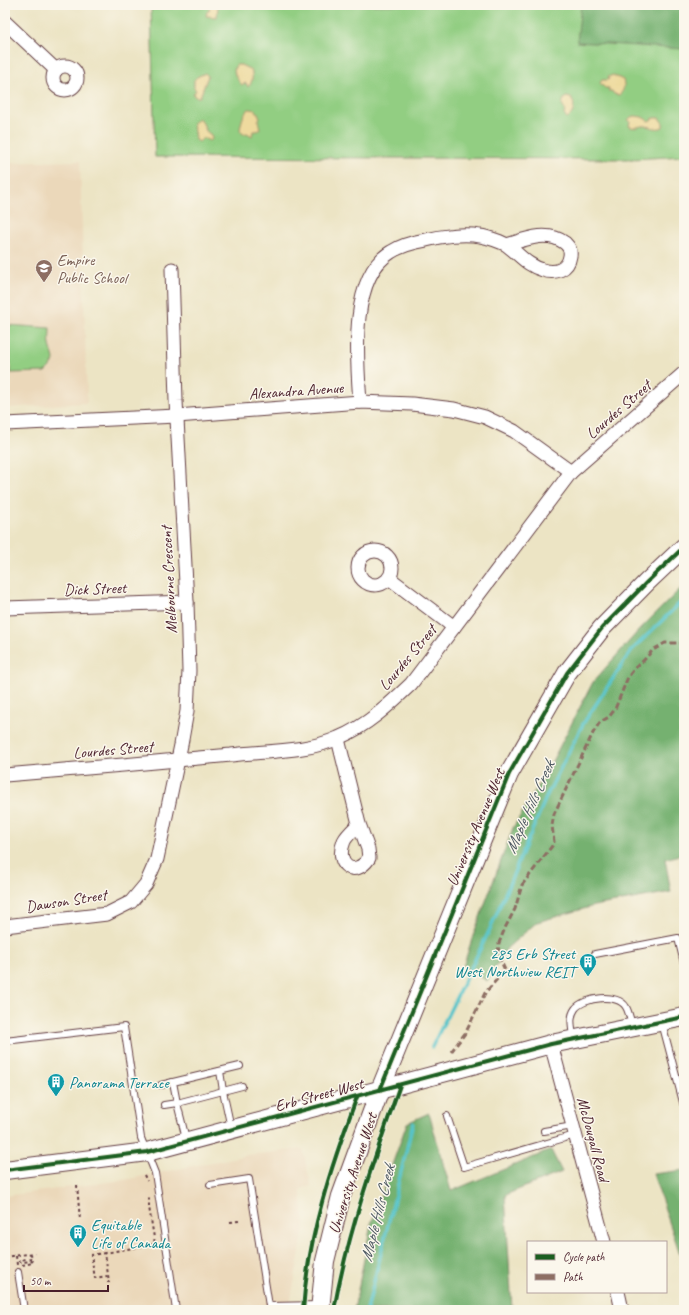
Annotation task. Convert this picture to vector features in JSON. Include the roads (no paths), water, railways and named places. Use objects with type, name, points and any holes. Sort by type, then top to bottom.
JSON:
[{"type":"main road","name":"University Avenue West","points":[[320,1308],[325,1261],[341,1196],[380,1090],[509,774],[567,673],[602,628],[684,547]]},
{"type":"main road","name":"Erb Street West","points":[[6,1171],[147,1152],[187,1143],[551,1044],[684,1016]]},
{"type":"street","points":[[5,22],[56,70]]},
{"type":"street","points":[[360,402],[357,334],[359,315],[362,297],[368,280],[377,265],[390,252],[403,246],[437,237],[479,236],[507,245]]},
{"type":"street","name":"Melbourne Crescent","points":[[146,884],[157,859],[179,760],[187,711],[189,672],[172,269]]},
{"type":"street","name":"Lourdes Street","points":[[5,775],[179,760],[314,746],[338,739],[362,726],[388,706],[411,684],[571,472],[684,373]]},
{"type":"street","name":"Alexandra Avenue","points":[[5,424],[177,416],[360,402],[412,404],[454,409],[485,417],[514,431],[571,472]]},
{"type":"street","points":[[389,578],[454,627]]},
{"type":"street","name":"Dick Street","points":[[5,608],[187,602]]},
{"type":"street","points":[[338,739],[359,824]]},
{"type":"street","name":"Dawson Street","points":[[5,926],[107,914],[131,902],[146,884]]},
{"type":"street","name":"McDougall Road","points":[[551,1044],[604,1241]]},
{"type":"street","points":[[618,1293],[622,1310]]},
{"type":"lane","points":[[595,954],[678,938],[684,963]]},
{"type":"lane","points":[[573,1040],[571,1019],[574,1010],[578,1006],[592,1000],[607,998],[619,1001],[626,1006],[633,1026]]},
{"type":"lane","points":[[662,1021],[684,1106]]},
{"type":"lane","points":[[5,1041],[124,1027],[141,1138],[155,1173],[176,1310]]},
{"type":"lane","points":[[161,1085],[240,1066]]},
{"type":"lane","points":[[220,1071],[232,1130]]},
{"type":"lane","points":[[173,1082],[187,1143]]},
{"type":"lane","points":[[164,1105],[242,1086]]},
{"type":"lane","points":[[447,1116],[464,1167],[574,1130]]},
{"type":"lane","points":[[544,1132],[574,1130]]},
{"type":"lane","points":[[210,1185],[249,1179],[269,1306],[320,1308]]},
{"type":"lane","points":[[17,1269],[24,1310]]},
{"type":"waterway","name":"Maple Hills Creek","points":[[432,1047],[490,929],[548,793],[583,724],[631,651],[684,599]]},
{"type":"waterway","name":"Maple Hills Creek","points":[[367,1310],[413,1123]]},
{"type":"place","name":"Empire Public School","points":[[44,283]]},
{"type":"place","name":"285 Erb Street West Northview REIT","points":[[588,977]]},
{"type":"place","name":"Panorama Terrace","points":[[56,1097]]},
{"type":"place","name":"Equitable Life of Canada","points":[[78,1248]]}]
